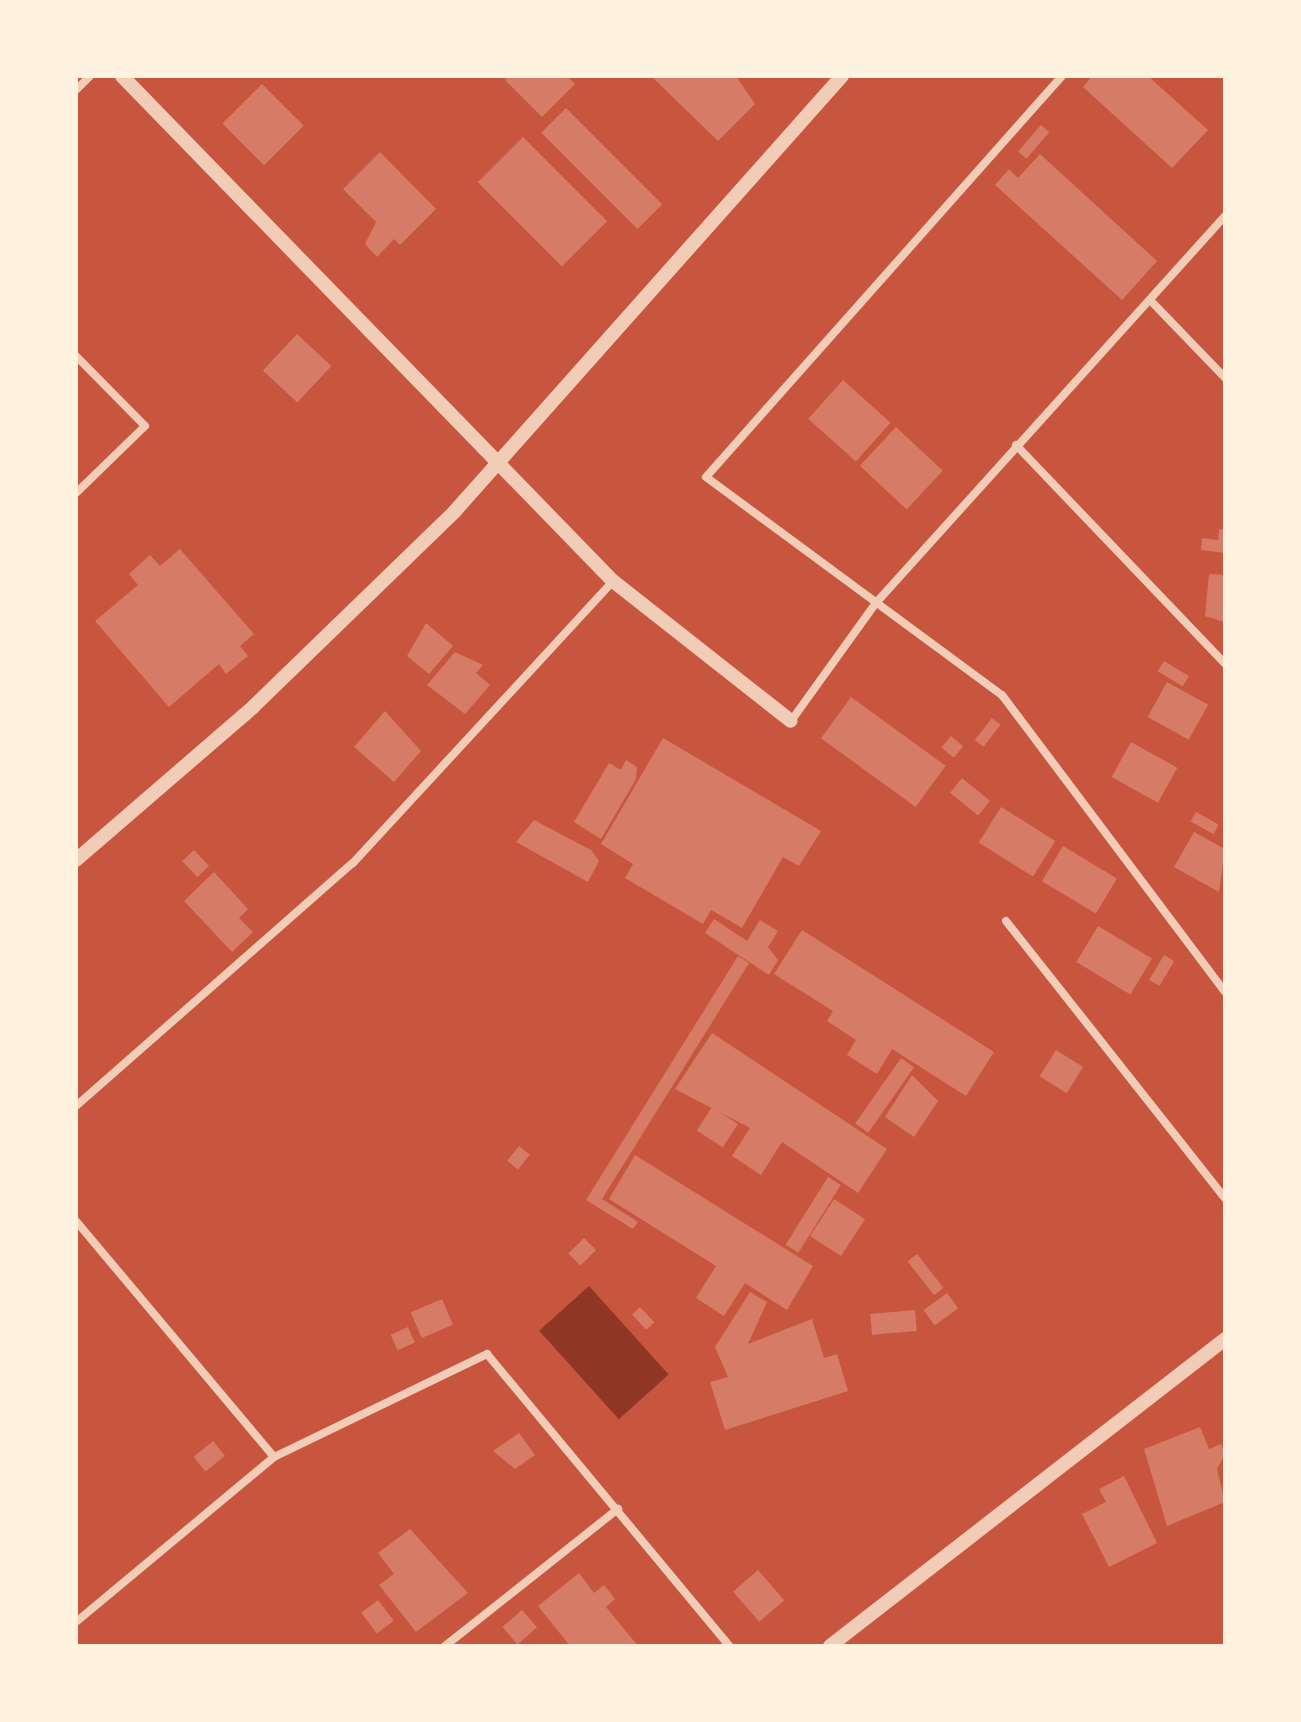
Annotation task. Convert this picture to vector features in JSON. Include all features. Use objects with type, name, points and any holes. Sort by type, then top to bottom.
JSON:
[{"type":"street","points":[[76,90],[90,76]]},
{"type":"street","points":[[122,76],[613,581],[791,721],[875,604],[1225,216]]},
{"type":"street","points":[[76,860],[253,707],[501,464],[842,76]]},
{"type":"street","points":[[1062,76],[706,477],[1002,695],[1225,992]]},
{"type":"street","points":[[1151,301],[1225,378]]},
{"type":"street","points":[[76,356],[145,426],[76,493]]},
{"type":"street","points":[[1016,445],[1225,664]]},
{"type":"street","points":[[76,1106],[353,863],[613,581]]},
{"type":"street","points":[[1006,921],[1225,1198]]},
{"type":"street","points":[[76,1221],[274,1457]]},
{"type":"street","points":[[830,1646],[1225,1339]]},
{"type":"street","points":[[76,1622],[274,1457],[487,1354],[729,1646]]},
{"type":"street","points":[[445,1646],[618,1509]]},
{"type":"shaded area","points":[[589,1286],[669,1374],[619,1419],[539,1331]]},
{"type":"building","points":[[509,76],[567,76],[575,84],[542,117],[505,80]]},
{"type":"building","points":[[651,76],[736,76],[755,104],[718,141]]},
{"type":"building","points":[[1092,76],[1148,76],[1208,130],[1172,168],[1083,87]]},
{"type":"building","points":[[262,84],[304,126],[264,165],[222,124]]},
{"type":"building","points":[[566,108],[662,204],[637,229],[541,133]]},
{"type":"building","points":[[1041,125],[1049,132],[1026,159],[1018,151]]},
{"type":"building","points":[[523,137],[607,221],[562,266],[478,182]]},
{"type":"building","points":[[380,152],[436,209],[400,245],[394,239],[377,257],[365,244],[376,222],[343,189]]},
{"type":"building","points":[[1040,154],[1157,261],[1122,300],[995,185],[1009,169],[1018,178]]},
{"type":"building","points":[[297,334],[331,366],[297,403],[263,371]]},
{"type":"building","points":[[843,380],[891,423],[856,461],[808,419]]},
{"type":"building","points":[[896,427],[943,471],[907,509],[860,466]]},
{"type":"building","points":[[1219,529],[1225,530],[1225,553],[1201,550],[1202,538],[1218,540]]},
{"type":"building","points":[[180,549],[254,634],[240,646],[248,656],[226,674],[219,664],[169,707],[95,621],[138,585],[129,574],[150,555],[160,566]]},
{"type":"building","points":[[1209,574],[1225,575],[1224,622],[1205,616]]},
{"type":"building","points":[[426,623],[453,646],[429,674],[407,656]]},
{"type":"building","points":[[455,652],[483,665],[476,673],[490,685],[465,714],[427,685]]},
{"type":"building","points":[[1164,661],[1189,676],[1183,686],[1158,671]]},
{"type":"building","points":[[1167,682],[1208,705],[1189,740],[1148,717]]},
{"type":"building","points":[[851,697],[946,766],[916,807],[821,738]]},
{"type":"building","points":[[385,711],[421,751],[394,782],[354,747]]},
{"type":"building","points":[[992,718],[1001,725],[983,747],[975,740]]},
{"type":"building","points":[[951,736],[963,746],[954,758],[941,747]]},
{"type":"building","points":[[663,738],[821,831],[799,866],[783,857],[742,928],[711,910],[703,924],[625,878],[633,864],[601,844]]},
{"type":"building","points":[[1131,742],[1177,768],[1158,803],[1112,777]]},
{"type":"building","points":[[626,760],[637,767],[636,779],[601,839],[574,822],[609,763],[621,770]]},
{"type":"building","points":[[962,778],[990,801],[978,815],[950,793]]},
{"type":"building","points":[[1001,807],[1055,841],[1033,877],[979,843]]},
{"type":"building","points":[[1196,812],[1219,825],[1213,834],[1191,822]]},
{"type":"building","points":[[534,820],[591,850],[599,861],[588,882],[516,842]]},
{"type":"building","points":[[1194,832],[1225,849],[1219,892],[1174,867]]},
{"type":"building","points":[[1063,846],[1117,878],[1096,914],[1042,881]]},
{"type":"building","points":[[194,850],[209,866],[197,877],[182,861]]},
{"type":"building","points":[[214,872],[248,909],[239,918],[253,932],[232,952],[184,901]]},
{"type":"building","points":[[714,919],[747,941],[760,920],[778,931],[768,947],[778,960],[769,975],[705,933]]},
{"type":"building","points":[[1098,926],[1152,958],[1130,994],[1076,962]]},
{"type":"building","points":[[802,930],[994,1052],[966,1096],[892,1049],[877,1074],[847,1055],[856,1040],[827,1021],[833,1011],[774,974]]},
{"type":"building","points":[[1164,955],[1174,961],[1159,986],[1149,980]]},
{"type":"building","points":[[738,956],[749,963],[602,1199],[638,1222],[633,1229],[586,1200]]},
{"type":"building","points":[[712,1033],[887,1149],[858,1193],[782,1142],[761,1175],[732,1156],[750,1128],[675,1089]]},
{"type":"building","points":[[1056,1050],[1083,1067],[1067,1093],[1040,1076]]},
{"type":"building","points":[[901,1058],[914,1067],[868,1133],[855,1124]]},
{"type":"building","points":[[912,1075],[938,1101],[914,1137],[885,1117]]},
{"type":"building","points":[[712,1107],[738,1124],[723,1147],[697,1130]]},
{"type":"building","points":[[519,1146],[530,1155],[518,1170],[507,1161]]},
{"type":"building","points":[[635,1155],[813,1266],[787,1310],[745,1283],[724,1316],[696,1298],[716,1266],[609,1199]]},
{"type":"building","points":[[828,1177],[841,1185],[798,1253],[786,1245]]},
{"type":"building","points":[[834,1199],[865,1219],[841,1256],[810,1236]]},
{"type":"building","points":[[584,1238],[596,1250],[580,1266],[568,1254]]},
{"type":"building","points":[[917,1254],[943,1288],[934,1295],[908,1261]]},
{"type":"building","points":[[750,1292],[767,1302],[748,1344],[812,1319],[824,1358],[837,1354],[848,1391],[725,1430],[710,1382],[728,1377],[715,1347]]},
{"type":"building","points":[[947,1293],[958,1308],[935,1325],[924,1310]]},
{"type":"building","points":[[442,1299],[453,1325],[422,1338],[411,1312]]},
{"type":"building","points":[[640,1307],[654,1322],[646,1330],[632,1315]]},
{"type":"building","points":[[915,1310],[917,1331],[872,1335],[870,1314]]},
{"type":"building","points":[[408,1327],[415,1343],[398,1350],[391,1335]]},
{"type":"building","points":[[1200,1427],[1209,1449],[1221,1444],[1225,1454],[1217,1469],[1225,1502],[1167,1526],[1144,1449]]},
{"type":"building","points":[[519,1433],[535,1455],[515,1469],[493,1451]]},
{"type":"building","points":[[213,1441],[225,1456],[206,1471],[194,1457]]},
{"type":"building","points":[[1124,1476],[1157,1543],[1109,1567],[1082,1514],[1106,1502],[1099,1489]]},
{"type":"building","points":[[410,1529],[468,1593],[416,1632],[379,1585],[394,1574],[378,1553]]},
{"type":"building","points":[[758,1570],[784,1600],[759,1622],[733,1592]]},
{"type":"building","points":[[579,1573],[594,1593],[604,1585],[615,1599],[606,1607],[638,1646],[570,1646],[538,1606]]},
{"type":"building","points":[[378,1600],[394,1621],[377,1633],[361,1613]]},
{"type":"building","points":[[522,1610],[537,1627],[517,1644],[502,1627]]}]
